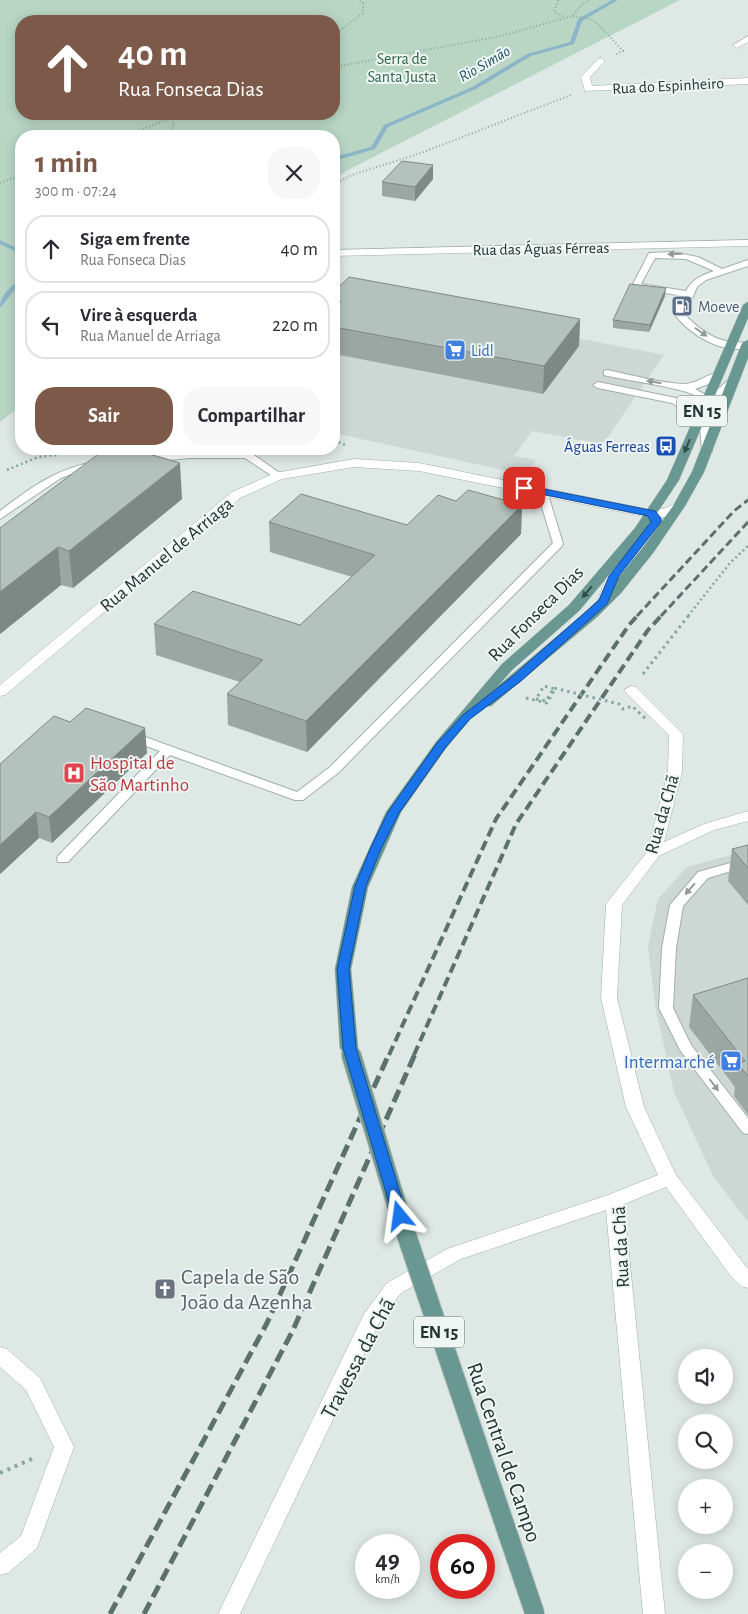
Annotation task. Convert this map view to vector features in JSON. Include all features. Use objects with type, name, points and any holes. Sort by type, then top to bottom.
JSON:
[{"type":"main road","name":"Rua Fonseca Dias","points":[[349,1048],[343,969],[360,886],[394,812],[441,745],[467,717],[507,667],[574,608],[651,514],[673,480],[748,305]]},
{"type":"main road","name":"Rua Fonseca Dias","points":[[467,717],[517,678],[604,602],[648,550],[679,506],[698,472],[748,344]]},
{"type":"main road","name":"Rua Central de Campo","points":[[349,1048],[400,1216],[535,1614]]},
{"type":"street","points":[[737,45],[748,39]]},
{"type":"street","points":[[588,89],[585,77],[601,61]]},
{"type":"street","name":"Rua do Espinheiro","points":[[588,89],[748,81]]},
{"type":"street","name":"Rua das Águas Férreas","points":[[340,253],[748,243]]},
{"type":"street","name":"Rua Manuel de Arriaga","points":[[0,692],[236,495],[279,476],[354,463],[419,467],[651,514]]},
{"type":"street","points":[[651,514],[666,513],[679,506]]},
{"type":"street","name":"Rua Fonseca Dias","points":[[604,602],[614,576],[654,527],[656,518],[651,514]]},
{"type":"street","name":"Rua da Chã","points":[[631,690],[676,734],[675,772],[654,853],[614,904],[609,998],[635,1108],[669,1178],[614,1200],[654,1614]]},
{"type":"street","points":[[654,853],[709,827],[748,816]]},
{"type":"street","points":[[669,1178],[737,1270],[748,1281]]},
{"type":"street","name":"Travessa da Chã","points":[[229,1614],[374,1314],[394,1288],[454,1254],[614,1200]]},
{"type":"street","points":[[0,1355],[33,1384],[64,1447],[30,1542],[0,1566]]},
{"type":"lane","points":[[688,294],[636,286],[652,255],[683,254],[696,258],[720,271]]},
{"type":"lane","points":[[748,263],[703,278],[693,286],[680,314],[687,322],[713,340],[730,346],[748,344]]},
{"type":"lane","points":[[607,373],[691,389],[707,399],[711,405],[704,430],[707,451]]},
{"type":"lane","points":[[675,386],[692,386],[705,383],[717,375]]},
{"type":"lane","points":[[598,385],[688,402],[707,399],[723,391],[734,380]]},
{"type":"lane","points":[[675,401],[692,412],[696,426]]},
{"type":"lane","points":[[134,460],[190,455],[247,455],[279,476]]},
{"type":"lane","points":[[0,516],[55,475],[78,466],[106,463]]},
{"type":"lane","points":[[117,731],[299,797],[334,770],[558,544],[542,491]]},
{"type":"lane","points":[[63,859],[168,750]]},
{"type":"lane","points":[[748,862],[703,875],[677,905],[669,948],[666,1008],[685,1047],[748,1129]]},
{"type":"path","points":[[340,31],[364,13],[363,3],[358,0]]},
{"type":"path","points":[[558,0],[554,12],[564,17]]},
{"type":"path","points":[[572,16],[583,4],[590,0]]},
{"type":"path","points":[[340,66],[501,36],[572,16],[590,19],[598,24],[623,51],[601,61]]},
{"type":"path","points":[[340,181],[352,175],[421,153],[588,89]]},
{"type":"path","points":[[139,130],[167,120]]},
{"type":"path","points":[[0,183],[15,177]]},
{"type":"path","points":[[631,690],[730,564],[748,546]]},
{"type":"path","points":[[547,703],[555,689],[550,688],[544,686],[536,699],[546,701],[550,695],[554,688],[618,704],[623,709],[632,706],[646,718]]},
{"type":"shaded area","points":[[340,296],[664,355],[603,444],[532,431],[514,456],[536,460],[526,475],[340,434]]},
{"type":"shaded area","points":[[748,850],[748,1222],[713,1176],[674,1092],[655,1005],[648,946],[658,899],[687,867]]},
{"type":"green space","name":"Serra de Santa Justa","points":[[0,0],[680,0],[340,176],[340,130],[15,130],[15,411],[0,422]]},
{"type":"building","points":[[402,161],[433,165],[415,187],[382,182]]},
{"type":"building","points":[[349,277],[580,319],[544,366],[340,328],[340,286]]},
{"type":"building","points":[[630,284],[666,288],[650,325],[613,320]]},
{"type":"building","points":[[97,455],[153,455],[180,463],[69,551],[58,547],[0,592],[0,528]]},
{"type":"building","points":[[468,490],[522,505],[306,721],[227,694],[263,660],[154,624],[193,591],[300,625],[375,555],[269,522],[301,494],[407,525],[438,495],[456,501]]},
{"type":"building","name":"Hospital de São Martinho","points":[[86,708],[145,728],[49,817],[36,812],[0,845],[0,764],[54,716],[70,722]]},
{"type":"building","points":[[748,845],[748,868],[732,849]]},
{"type":"building","points":[[748,978],[748,1076],[738,1064],[745,1061],[693,995]]},
{"type":"waterway","name":"Rio Simão","points":[[340,157],[373,148],[386,126],[474,88],[529,55],[572,43],[580,20],[616,0]]},
{"type":"waterway","points":[[0,242],[15,249]]},
{"type":"waterway","name":"Rio Simão","points":[[0,305],[15,286]]},
{"type":"railway","points":[[637,616],[734,511],[748,500]]},
{"type":"railway","points":[[661,616],[748,522]]},
{"type":"railway","points":[[389,1055],[496,819],[629,625],[638,615]]},
{"type":"railway","points":[[414,1055],[516,824],[648,630],[662,615]]},
{"type":"railway","points":[[110,1614],[267,1323],[389,1054]]},
{"type":"railway","points":[[144,1614],[293,1330],[415,1054]]},
{"type":"place","name":"Moeve","points":[[682,306]]},
{"type":"place","name":"Lidl","points":[[455,350]]},
{"type":"place","name":"Águas Ferreas","points":[[666,446]]},
{"type":"place","name":"Hospital de São Martinho","points":[[74,773]]},
{"type":"place","name":"Intermarché","points":[[731,1061]]},
{"type":"place","name":"Capela de São João da Azenha","points":[[165,1289]]},
{"type":"route","points":[[400,1216],[349,1048],[343,969],[360,886],[394,812],[441,745],[467,717],[517,678],[604,602],[614,576],[651,531],[656,522],[656,518],[651,514],[524,488]]}]
